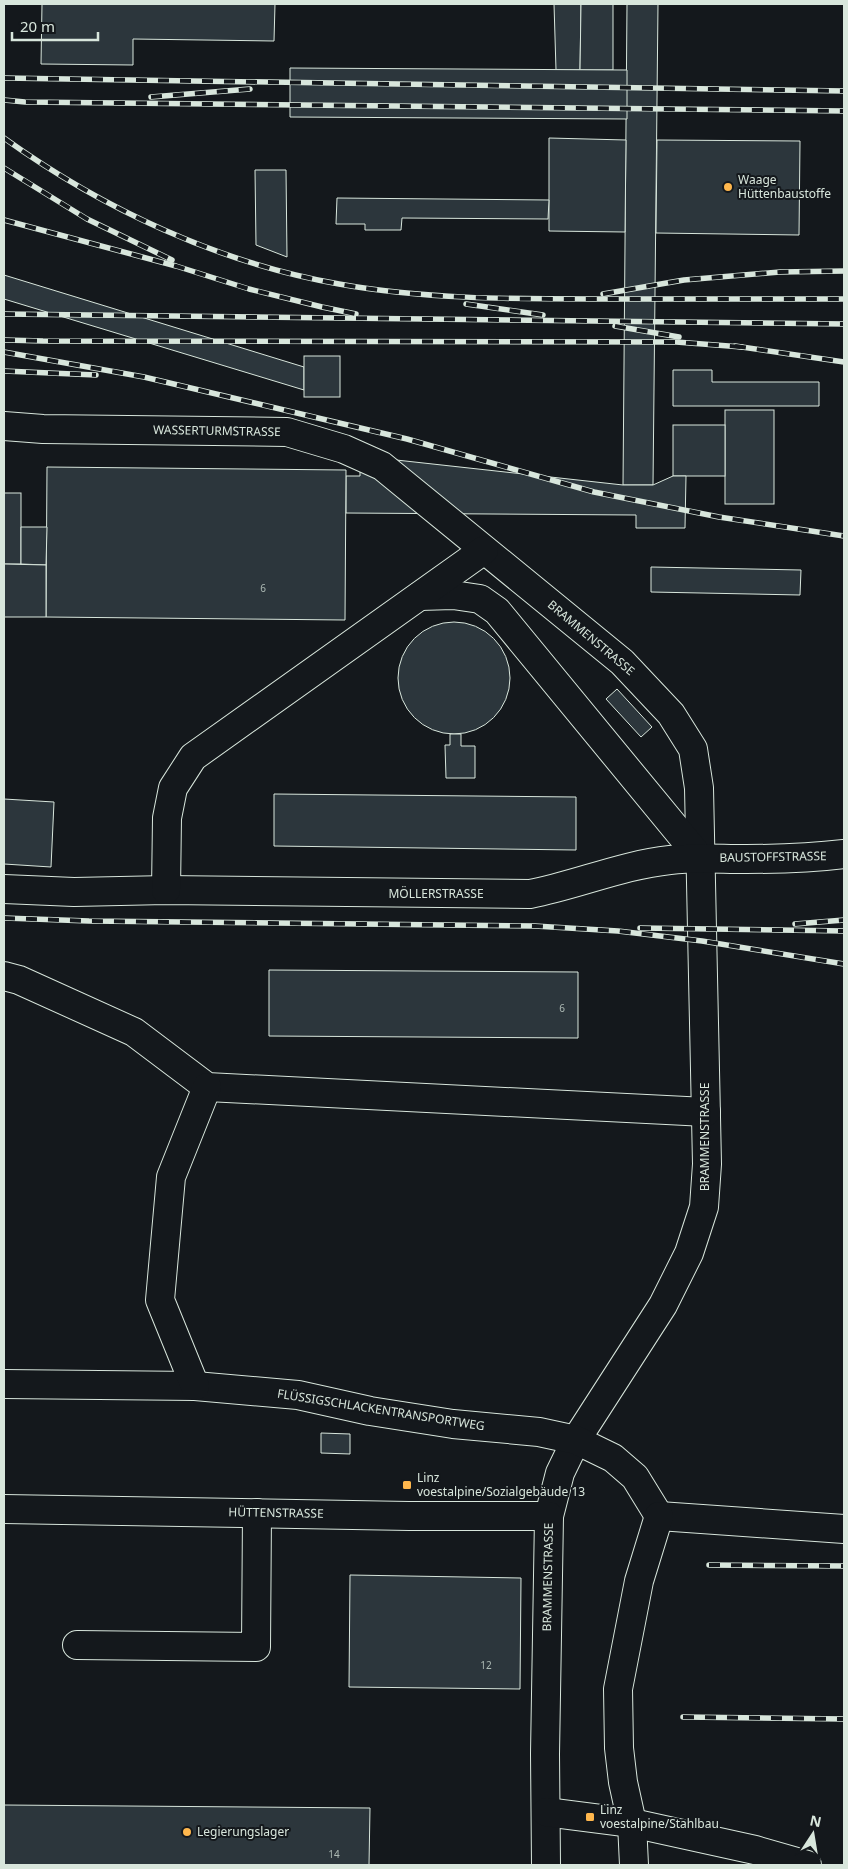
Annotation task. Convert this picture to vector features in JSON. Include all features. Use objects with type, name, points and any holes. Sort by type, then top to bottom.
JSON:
[{"type":"street","name":"WASSERTURMSTRASSE","points":[[4,426],[43,429],[286,432],[344,449],[382,466],[484,550]]},
{"type":"street","points":[[166,890],[167,818],[173,788],[193,757],[484,550]]},
{"type":"street","name":"BRAMMENSTRASSE","points":[[484,550],[622,662],[671,714],[693,749],[699,788],[707,1164],[704,1207],[689,1253],[663,1305],[576,1440],[560,1473],[549,1516],[545,1754],[546,1865]]},
{"type":"street","points":[[420,596],[453,595],[480,599],[497,611],[701,859]]},
{"type":"street","name":"BAUSTOFFSTRASSE","points":[[701,859],[816,858],[844,854]]},
{"type":"street","name":"MÖLLERSTRASSE","points":[[4,889],[74,892],[166,890],[530,894],[559,888],[642,864],[671,860],[701,859]]},
{"type":"street","points":[[4,976],[19,980],[134,1032],[207,1087],[706,1112]]},
{"type":"street","points":[[195,1386],[160,1300],[171,1177],[207,1087]]},
{"type":"street","name":"FLÜSSIGSCHLACKENTRANSPORTWEG","points":[[4,1384],[195,1386],[298,1395],[370,1410],[453,1424],[539,1432],[576,1440],[613,1458],[635,1477],[659,1516]]},
{"type":"street","name":"HÜTTENSTRASSE","points":[[4,1509],[549,1516]]},
{"type":"street","points":[[77,1644],[256,1647],[257,1513]]},
{"type":"street","points":[[634,1865],[632,1823],[623,1782],[619,1748],[618,1689],[639,1581],[659,1516],[844,1529]]},
{"type":"street","points":[[546,1812],[632,1823],[755,1850],[807,1865]]},
{"type":"building","points":[[42,4],[275,4],[274,41],[133,39],[133,65],[41,64]]},
{"type":"building","points":[[554,4],[581,4],[580,70],[556,70]]},
{"type":"building","points":[[581,4],[613,4],[613,70],[580,70]]},
{"type":"building","points":[[627,4],[658,4],[653,485],[623,485]]},
{"type":"building","points":[[290,68],[627,70],[627,119],[290,117]]},
{"type":"building","points":[[549,138],[626,140],[625,232],[549,231]]},
{"type":"building","name":"Waage Hüttenbaustoffe","points":[[657,140],[800,141],[799,235],[656,233]]},
{"type":"building","points":[[255,170],[286,170],[287,257],[256,245]]},
{"type":"building","points":[[337,198],[549,200],[548,219],[402,218],[401,230],[365,230],[365,224],[336,224]]},
{"type":"building","points":[[4,275],[304,367],[304,390],[4,299]]},
{"type":"building","points":[[304,356],[340,356],[340,397],[304,397]]},
{"type":"building","points":[[673,370],[712,370],[712,382],[819,382],[819,406],[673,406]]},
{"type":"building","points":[[725,410],[774,410],[774,504],[725,504]]},
{"type":"building","points":[[673,425],[725,425],[725,476],[673,476]]},
{"type":"building","points":[[360,456],[623,485],[653,485],[673,476],[686,476],[685,528],[636,528],[636,515],[346,513],[346,476],[360,476]]},
{"type":"building","points":[[47,467],[346,470],[345,620],[46,617]]},
{"type":"building","points":[[4,493],[21,493],[21,564],[4,564]]},
{"type":"building","points":[[21,527],[47,527],[46,565],[21,564]]},
{"type":"building","points":[[4,564],[46,565],[46,617],[4,617]]},
{"type":"building","points":[[651,567],[801,570],[800,595],[651,592]]},
{"type":"building","points":[[454,622],[476,626],[494,638],[506,656],[510,678],[506,700],[494,718],[476,730],[454,734],[432,730],[414,718],[402,700],[398,678],[402,656],[414,638],[432,626]]},
{"type":"building","points":[[617,689],[652,727],[641,737],[606,699]]},
{"type":"building","points":[[450,734],[461,734],[461,746],[475,746],[475,778],[446,778],[445,745],[450,745]]},
{"type":"building","points":[[274,794],[576,797],[576,850],[274,846]]},
{"type":"building","points":[[4,799],[54,802],[51,867],[4,864]]},
{"type":"building","points":[[269,970],[578,972],[578,1038],[269,1036]]},
{"type":"building","points":[[321,1433],[350,1434],[350,1454],[321,1453]]},
{"type":"building","points":[[350,1575],[521,1578],[520,1689],[349,1687]]},
{"type":"building","name":"Legierungslager","points":[[4,1805],[370,1808],[369,1865],[4,1865]]},
{"type":"railway","points":[[4,78],[844,91]]},
{"type":"railway","points":[[151,97],[250,89]]},
{"type":"railway","points":[[4,100],[25,102],[844,111]]},
{"type":"railway","points":[[4,138],[81,188],[164,230],[250,262],[294,275],[339,284],[402,293],[498,298],[844,299]]},
{"type":"railway","points":[[4,168],[87,219],[172,260]]},
{"type":"railway","points":[[4,220],[176,266],[249,289],[356,314]]},
{"type":"railway","points":[[603,294],[684,280],[780,272],[844,271]]},
{"type":"railway","points":[[466,304],[543,315]]},
{"type":"railway","points":[[4,314],[844,324]]},
{"type":"railway","points":[[615,326],[679,337]]},
{"type":"railway","points":[[4,340],[676,342],[742,347]]},
{"type":"railway","points":[[735,346],[844,362]]},
{"type":"railway","points":[[4,352],[144,377],[407,439],[594,492],[719,517],[844,536]]},
{"type":"railway","points":[[4,371],[96,375]]},
{"type":"railway","points":[[4,918],[89,921],[535,926],[618,931],[702,941],[844,964]]},
{"type":"railway","points":[[795,924],[844,920]]},
{"type":"railway","points":[[640,928],[844,931]]},
{"type":"railway","points":[[709,1565],[844,1566]]},
{"type":"railway","points":[[683,1717],[844,1719]]},
{"type":"place","name":"Waage Hüttenbaustoffe","points":[[728,187]]},
{"type":"place","name":"Linz voestalpine/Sozialgebäude 13","points":[[407,1485]]},
{"type":"place","name":"Linz voestalpine/Stahlbau","points":[[590,1817]]},
{"type":"place","name":"Legierungslager","points":[[187,1832]]}]
